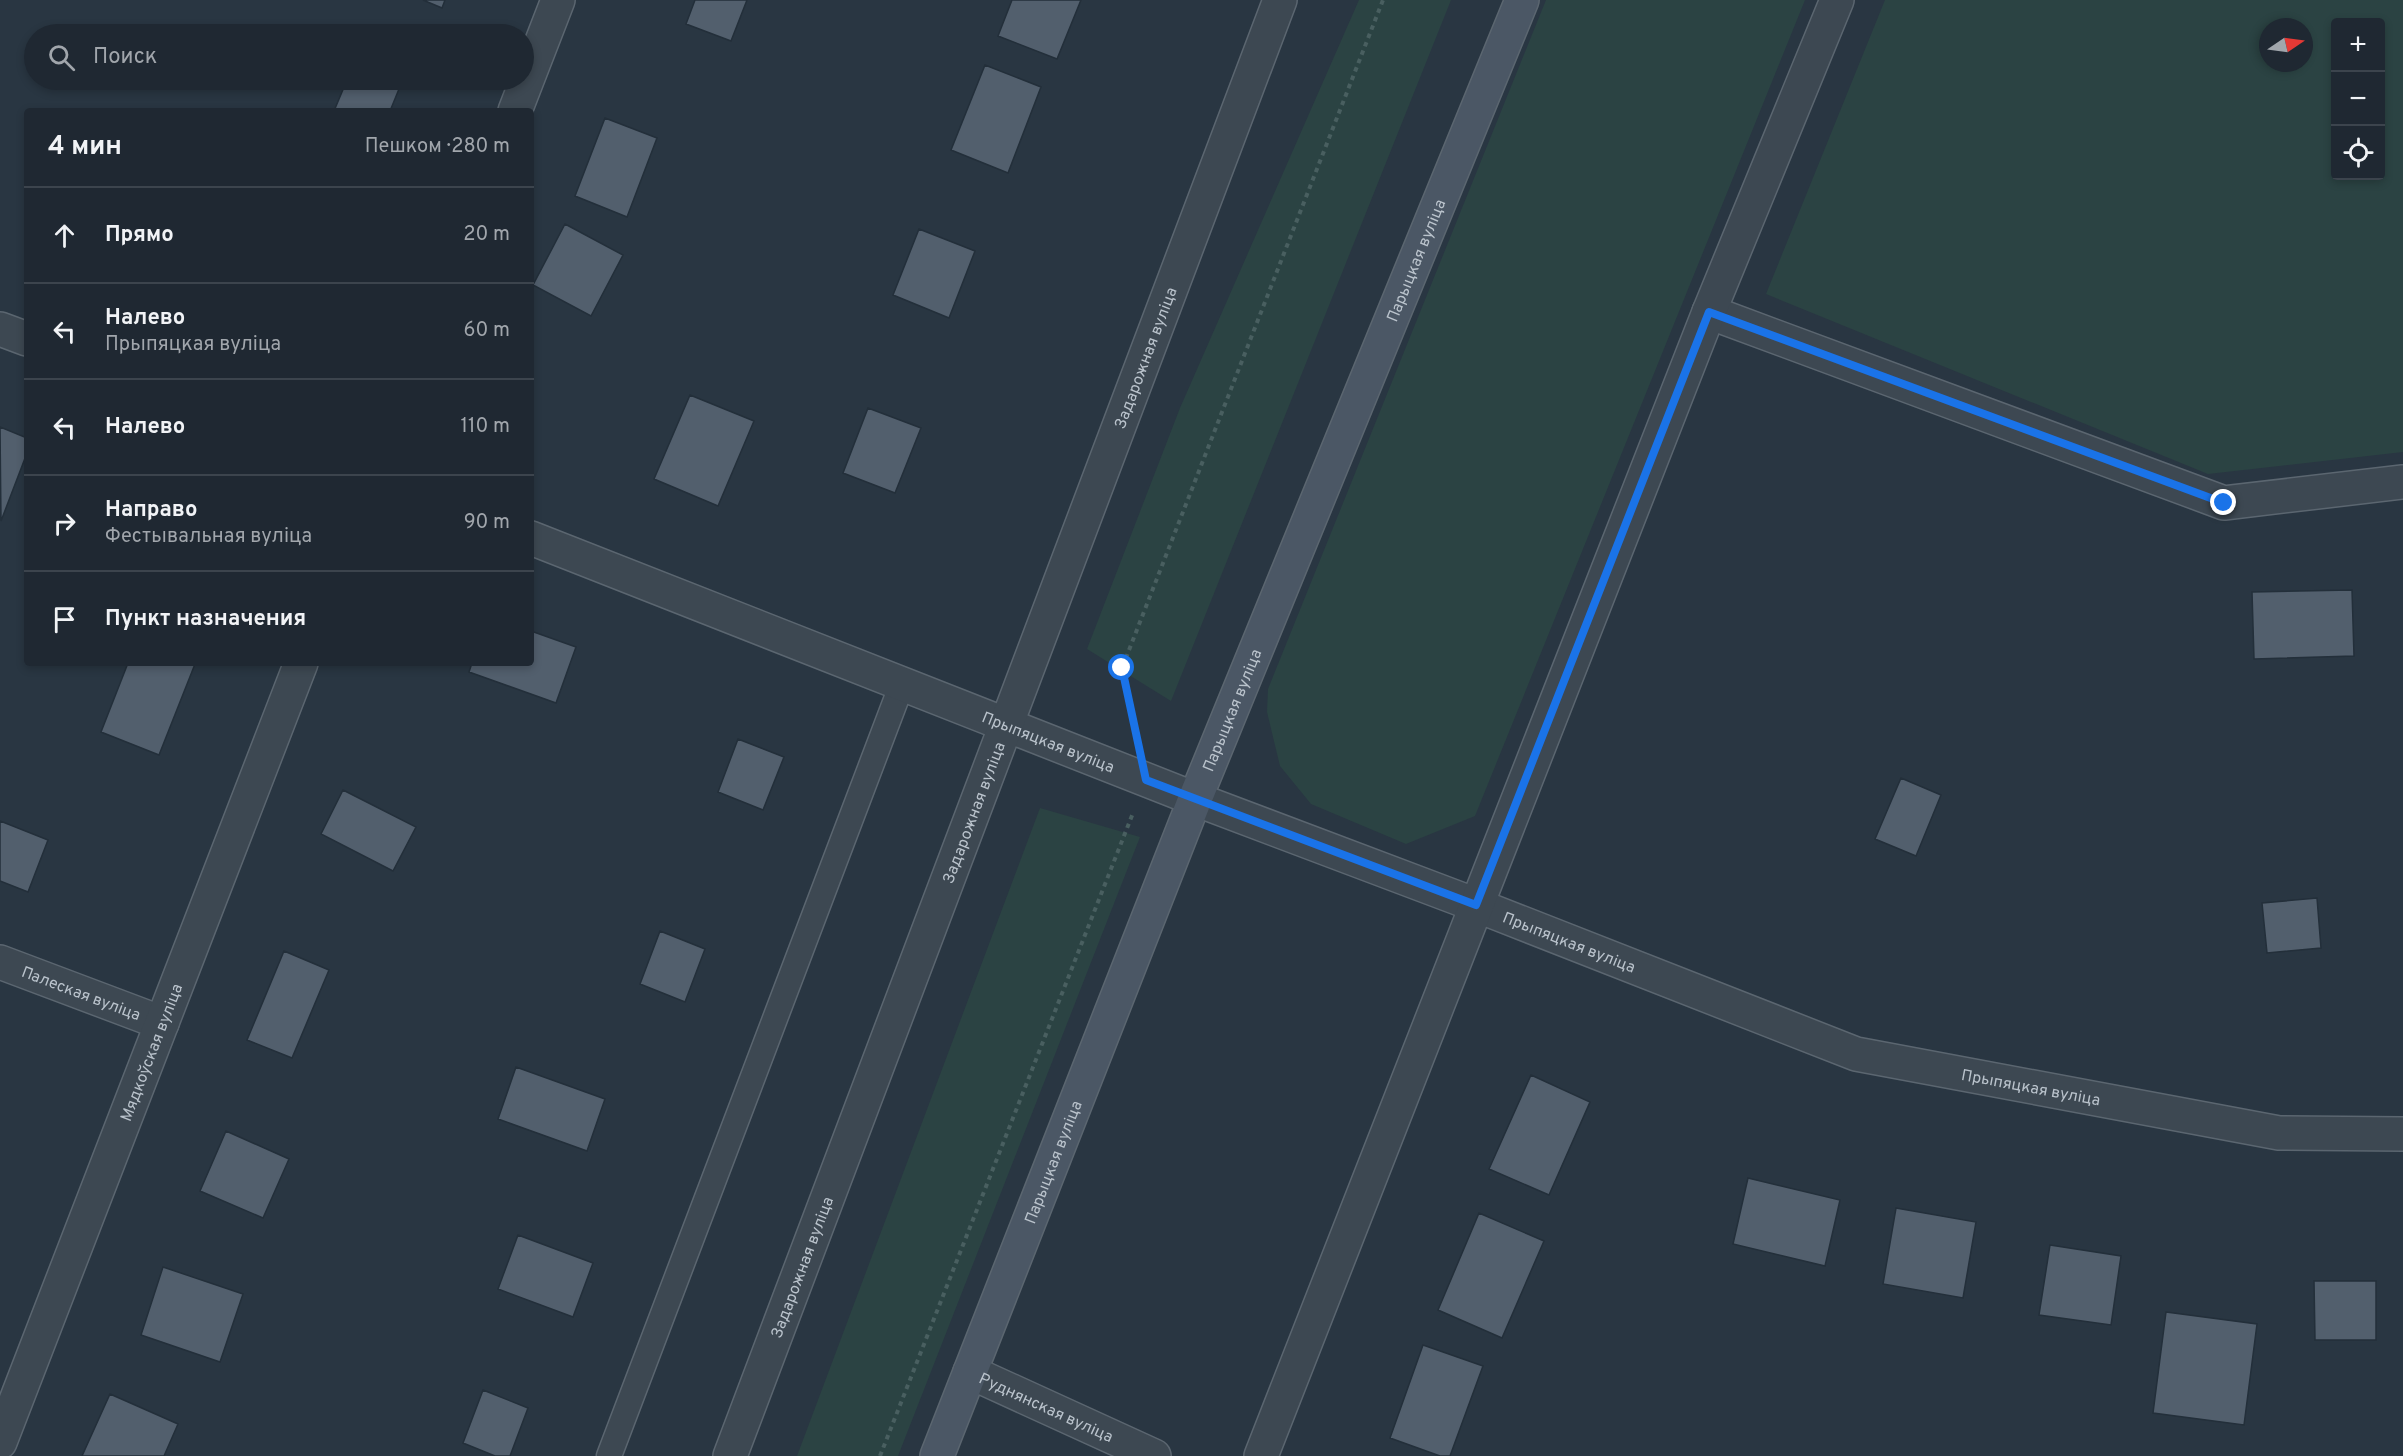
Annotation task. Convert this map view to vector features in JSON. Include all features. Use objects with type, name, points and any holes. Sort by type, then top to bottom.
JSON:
[{"type":"main road","name":"Парыцкая вуліца","points":[[937,1456],[1195,799],[1522,0]]},
{"type":"street","points":[[534,62],[558,0]]},
{"type":"street","name":"Задарожная вуліца","points":[[730,1456],[1281,0]]},
{"type":"street","points":[[1261,1456],[1709,312],[1837,0]]},
{"type":"street","points":[[516,108],[523,90]]},
{"type":"street","points":[[1709,312],[2224,503],[2403,482]]},
{"type":"street","points":[[0,329],[24,338]]},
{"type":"street","name":"Прыпяцкая вуліца","points":[[534,539],[1146,780],[1476,905],[1856,1054],[2279,1133],[2403,1134]]},
{"type":"street","name":"Мядкоўская вуліца","points":[[0,1442],[300,666]]},
{"type":"street","name":"Палеская вуліца","points":[[0,962],[162,1023]]},
{"type":"street","name":"Руднянская вуліца","points":[[970,1372],[1154,1456]]},
{"type":"lane","points":[[609,1456],[902,684]]},
{"type":"path","points":[[880,1456],[1146,780],[1122,668],[1383,0]]},
{"type":"green space","points":[[1359,0],[1451,0],[1171,701],[1087,649],[1180,408]]},
{"type":"green space","points":[[1546,0],[1805,0],[1475,816],[1406,844],[1311,804],[1280,766],[1267,712],[1268,689]]},
{"type":"green space","points":[[1885,0],[2403,0],[2403,452],[2208,474],[1766,294]]},
{"type":"green space","points":[[1040,808],[1140,837],[898,1456],[797,1456]]},
{"type":"building","points":[[423,0],[445,0],[442,8]]},
{"type":"building","points":[[695,0],[747,0],[731,41],[686,24]]},
{"type":"building","points":[[1012,0],[1081,0],[1057,59],[998,36]]},
{"type":"building","points":[[985,65],[1041,87],[1008,173],[951,150]]},
{"type":"building","points":[[343,90],[399,90],[391,108],[335,108]]},
{"type":"building","points":[[605,118],[657,138],[627,217],[575,196]]},
{"type":"building","points":[[565,224],[623,255],[591,316],[534,286]]},
{"type":"building","points":[[919,229],[975,251],[949,318],[893,295]]},
{"type":"building","points":[[690,395],[754,421],[718,506],[654,479]]},
{"type":"building","points":[[868,408],[921,428],[895,493],[843,473]]},
{"type":"building","points":[[0,427],[24,437],[24,461],[1,521]]},
{"type":"building","points":[[2352,590],[2354,656],[2254,659],[2252,592]]},
{"type":"building","points":[[534,632],[576,647],[556,703],[469,672],[471,666],[534,666]]},
{"type":"building","points":[[127,666],[194,666],[159,755],[101,732]]},
{"type":"building","points":[[738,739],[784,757],[763,810],[718,792]]},
{"type":"building","points":[[1901,778],[1941,795],[1916,856],[1875,839]]},
{"type":"building","points":[[343,790],[416,827],[393,871],[321,834]]},
{"type":"building","points":[[0,821],[48,840],[28,892],[0,881]]},
{"type":"building","points":[[2317,898],[2321,948],[2267,953],[2262,903]]},
{"type":"building","points":[[660,931],[705,949],[685,1002],[640,984]]},
{"type":"building","points":[[284,951],[329,970],[292,1058],[247,1040]]},
{"type":"building","points":[[516,1067],[605,1099],[587,1151],[498,1119]]},
{"type":"building","points":[[1531,1075],[1590,1102],[1549,1195],[1489,1169]]},
{"type":"building","points":[[226,1131],[289,1159],[263,1218],[200,1191]]},
{"type":"building","points":[[1748,1178],[1840,1200],[1825,1266],[1733,1244]]},
{"type":"building","points":[[1896,1208],[1976,1222],[1963,1298],[1883,1284]]},
{"type":"building","points":[[1479,1213],[1544,1241],[1502,1338],[1438,1310]]},
{"type":"building","points":[[518,1235],[593,1263],[573,1317],[498,1289]]},
{"type":"building","points":[[2050,1245],[2121,1256],[2111,1325],[2039,1315]]},
{"type":"building","points":[[163,1267],[243,1294],[220,1362],[141,1335]]},
{"type":"building","points":[[2314,1281],[2376,1281],[2376,1340],[2315,1340]]},
{"type":"building","points":[[2166,1312],[2257,1324],[2244,1425],[2153,1413]]},
{"type":"building","points":[[1423,1345],[1483,1366],[1450,1456],[1440,1456],[1390,1438]]},
{"type":"building","points":[[483,1390],[528,1408],[510,1456],[495,1456],[463,1443]]},
{"type":"building","points":[[110,1394],[178,1424],[164,1456],[82,1456]]},
{"type":"route","points":[[1122,668],[1146,780],[1476,905],[1709,312],[2224,503]]}]
